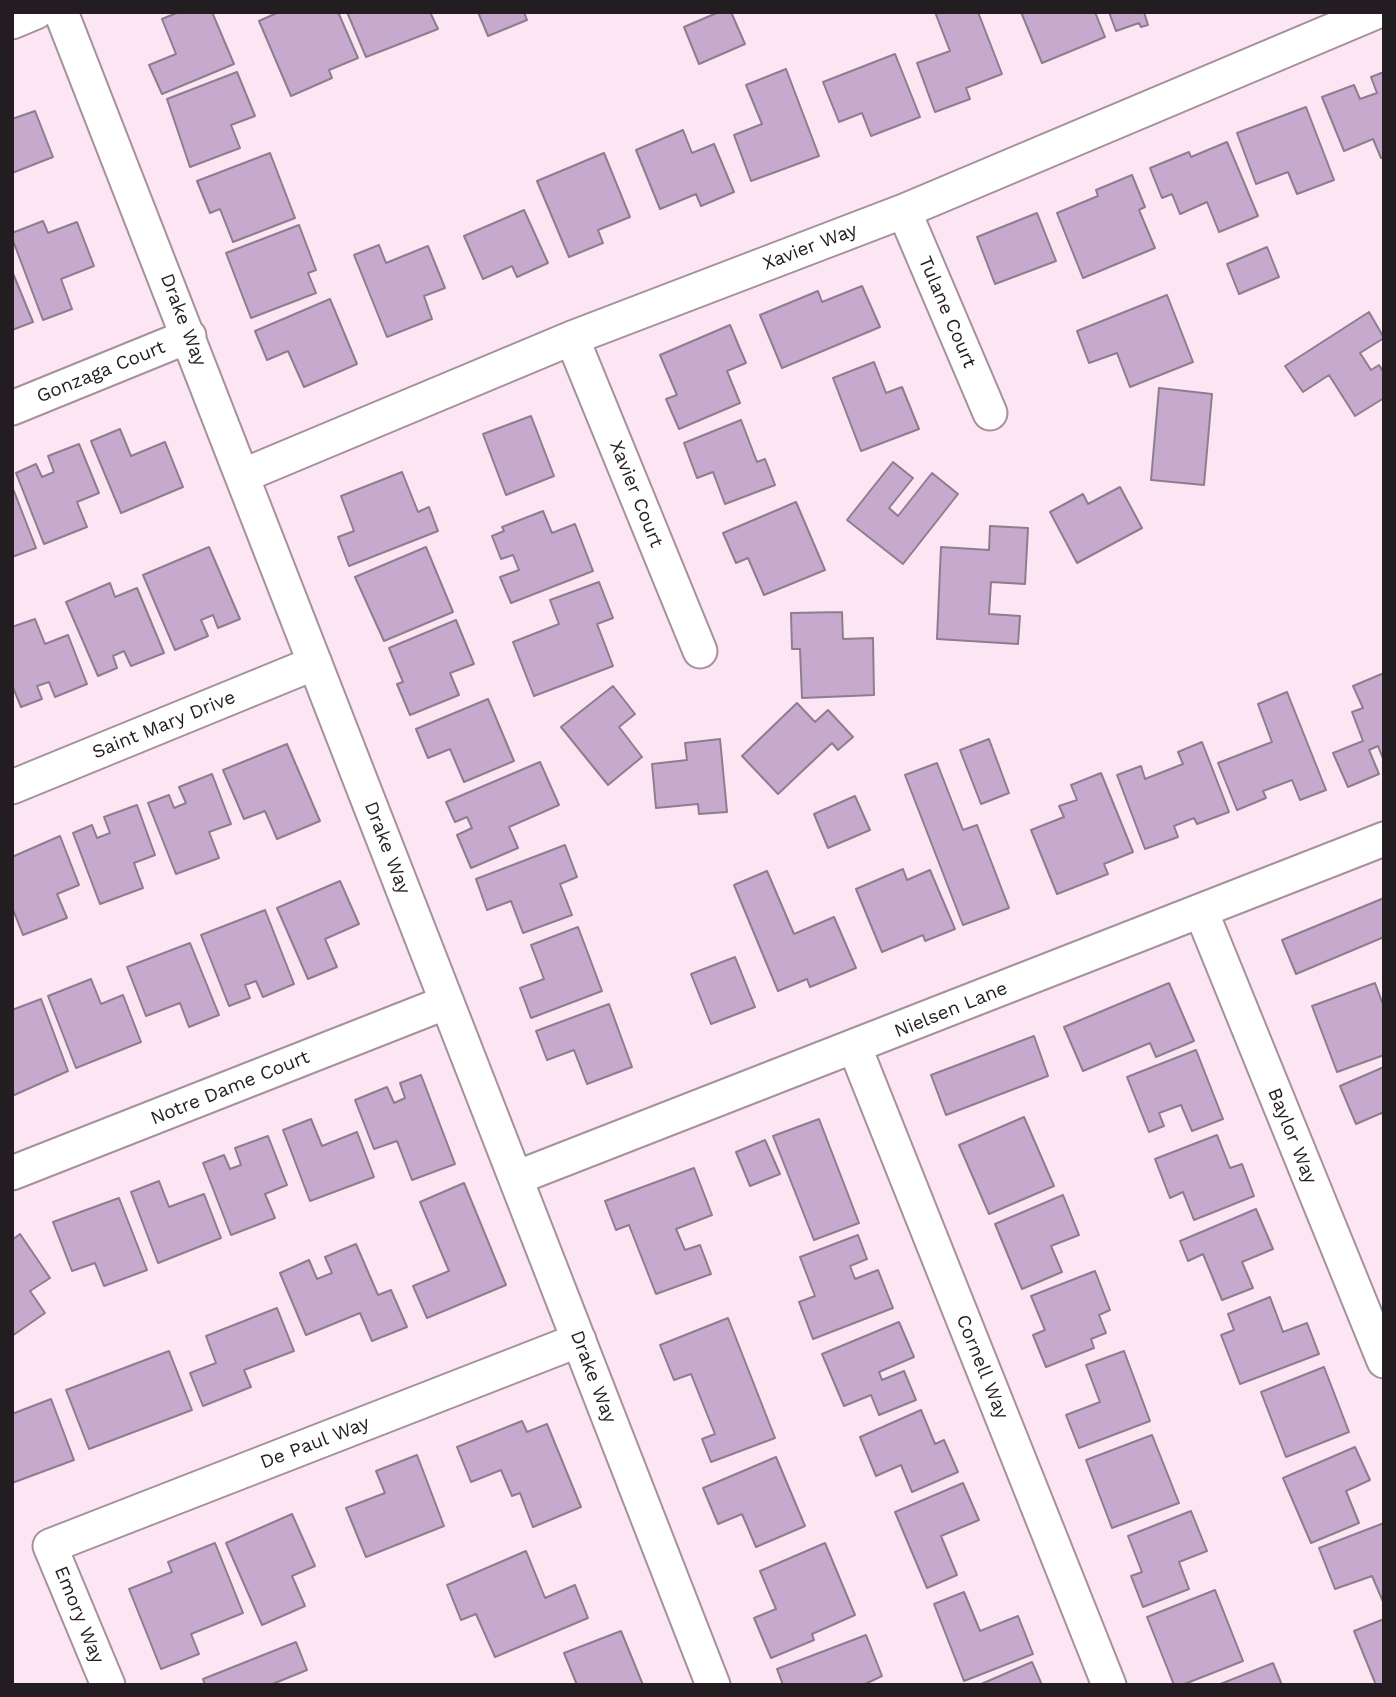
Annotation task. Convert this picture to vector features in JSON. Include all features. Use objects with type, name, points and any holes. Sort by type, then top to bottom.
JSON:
[{"type":"street","points":[[12,22],[36,12]]},
{"type":"street","name":"Drake Way","points":[[61,12],[190,336],[242,476],[713,1685]]},
{"type":"street","name":"Xavier Way","points":[[242,476],[572,338],[905,211],[1376,12]]},
{"type":"street","name":"Tulane Court","points":[[905,211],[990,413]]},
{"type":"street","name":"Gonzaga Court","points":[[12,408],[190,336]]},
{"type":"street","name":"Xavier Court","points":[[572,338],[700,651]]},
{"type":"street","name":"Saint Mary Drive","points":[[12,787],[315,663]]},
{"type":"street","name":"Nielsen Lane","points":[[516,1178],[855,1048],[1384,839]]},
{"type":"street","name":"Baylor Way","points":[[1201,911],[1384,1361]]},
{"type":"street","name":"Notre Dame Court","points":[[12,1174],[447,1002]]},
{"type":"street","name":"Cornell Way","points":[[855,1048],[1109,1685]]},
{"type":"street","name":"De Paul Way","points":[[50,1546],[579,1340]]},
{"type":"street","name":"Emory Way","points":[[50,1546],[108,1685]]},
{"type":"building","points":[[179,12],[212,12],[234,64],[162,94],[149,65],[176,54],[162,19]]},
{"type":"building","points":[[279,12],[338,12],[358,58],[329,70],[332,78],[291,96],[259,21]]},
{"type":"building","points":[[347,12],[430,12],[438,29],[366,57]]},
{"type":"building","points":[[478,12],[524,12],[527,20],[488,36]]},
{"type":"building","points":[[719,12],[731,12],[745,44],[699,64],[684,27]]},
{"type":"building","points":[[935,12],[978,12],[1002,74],[966,88],[970,99],[935,112],[917,63],[950,51]]},
{"type":"building","points":[[1021,12],[1095,12],[1105,37],[1042,63]]},
{"type":"building","points":[[1109,12],[1144,12],[1148,25],[1141,27],[1139,23],[1116,31]]},
{"type":"building","points":[[895,54],[920,117],[871,136],[862,113],[839,122],[823,82]]},
{"type":"building","points":[[786,69],[819,156],[751,181],[734,135],[762,124],[746,85]]},
{"type":"building","points":[[237,72],[255,116],[231,125],[240,148],[190,167],[167,99]]},
{"type":"building","points":[[1384,72],[1384,157],[1381,158],[1373,139],[1344,151],[1322,97],[1354,85],[1360,99],[1377,93],[1371,77]]},
{"type":"building","points":[[1306,107],[1334,180],[1297,194],[1288,172],[1256,184],[1237,133]]},
{"type":"building","points":[[35,111],[53,157],[12,173],[12,119]]},
{"type":"building","points":[[683,130],[692,153],[714,144],[734,192],[701,206],[696,194],[660,209],[636,150]]},
{"type":"building","points":[[1227,142],[1258,216],[1219,232],[1207,202],[1180,214],[1172,194],[1162,198],[1150,168],[1189,152],[1191,157]]},
{"type":"building","points":[[270,153],[295,218],[233,242],[220,209],[210,213],[197,181]]},
{"type":"building","points":[[604,153],[630,217],[598,230],[603,243],[569,257],[537,181]]},
{"type":"building","points":[[1132,175],[1145,207],[1139,210],[1155,248],[1083,278],[1057,213],[1098,196],[1096,190]]},
{"type":"building","points":[[524,210],[548,263],[517,277],[512,266],[483,279],[464,236]]},
{"type":"building","points":[[1037,213],[1056,261],[995,284],[977,237]]},
{"type":"building","points":[[43,221],[48,233],[77,222],[94,266],[61,279],[72,309],[43,320],[12,233]]},
{"type":"building","points":[[299,225],[316,270],[308,273],[316,293],[251,318],[226,253]]},
{"type":"building","points":[[379,245],[386,263],[428,246],[445,288],[424,296],[432,319],[387,337],[354,255]]},
{"type":"building","points":[[1267,247],[1279,277],[1239,294],[1227,264]]},
{"type":"building","points":[[12,271],[33,322],[12,330]]},
{"type":"building","points":[[862,286],[880,327],[782,368],[760,315],[818,291],[822,302]]},
{"type":"building","points":[[1167,295],[1193,362],[1130,387],[1117,353],[1089,363],[1077,331]]},
{"type":"building","points":[[330,299],[357,364],[304,387],[288,351],[267,360],[255,331]]},
{"type":"building","points":[[1369,312],[1384,338],[1360,353],[1371,370],[1379,365],[1384,373],[1384,398],[1355,416],[1329,375],[1303,392],[1285,366]]},
{"type":"building","points":[[730,325],[746,363],[727,371],[740,403],[679,429],[666,399],[677,395],[660,355]]},
{"type":"building","points":[[874,362],[886,393],[902,387],[919,429],[861,451],[833,378]]},
{"type":"building","points":[[1159,388],[1212,394],[1204,485],[1151,480]]},
{"type":"building","points":[[531,416],[554,476],[506,495],[483,434]]},
{"type":"building","points":[[741,420],[757,462],[765,459],[775,485],[725,504],[713,472],[697,478],[684,443]]},
{"type":"building","points":[[120,429],[131,456],[165,442],[183,487],[121,513],[91,441]]},
{"type":"building","points":[[79,444],[99,493],[77,502],[87,527],[44,544],[16,473],[36,464],[42,477],[54,472],[48,456]]},
{"type":"building","points":[[893,462],[913,478],[889,508],[898,516],[932,473],[958,494],[903,564],[847,520]]},
{"type":"building","points":[[402,472],[418,512],[429,507],[438,531],[349,566],[338,537],[354,531],[341,496]]},
{"type":"building","points":[[12,486],[36,548],[12,557]]},
{"type":"building","points":[[1120,487],[1142,528],[1077,563],[1050,512],[1083,494],[1088,504]]},
{"type":"building","points":[[796,502],[825,570],[764,595],[748,558],[736,563],[723,533]]},
{"type":"building","points":[[543,511],[552,533],[575,524],[593,571],[511,603],[500,577],[519,570],[513,555],[501,559],[492,536],[504,531],[502,527]]},
{"type":"building","points":[[990,526],[1028,528],[1025,584],[991,582],[989,614],[1020,616],[1018,644],[937,639],[941,547],[989,550]]},
{"type":"building","points":[[209,547],[240,619],[218,628],[213,615],[201,620],[208,636],[175,650],[143,575]]},
{"type":"building","points":[[426,547],[453,612],[384,641],[355,577]]},
{"type":"building","points":[[599,582],[613,618],[597,624],[613,666],[534,696],[513,642],[559,624],[550,600]]},
{"type":"building","points":[[110,583],[115,597],[137,588],[164,653],[131,666],[124,651],[113,656],[117,668],[98,676],[66,602]]},
{"type":"building","points":[[842,612],[843,639],[873,638],[874,695],[802,698],[800,649],[792,649],[791,613]]},
{"type":"building","points":[[35,619],[45,644],[68,635],[87,684],[55,697],[49,682],[37,686],[42,699],[21,707],[12,685],[12,627]]},
{"type":"building","points":[[456,620],[474,664],[450,673],[459,695],[410,715],[397,684],[403,682],[389,648]]},
{"type":"building","points":[[1384,673],[1384,761],[1378,746],[1369,750],[1379,774],[1348,787],[1333,753],[1363,741],[1352,712],[1363,708],[1353,686]]},
{"type":"building","points":[[613,686],[635,714],[619,727],[642,757],[608,785],[561,727]]},
{"type":"building","points":[[1287,692],[1326,790],[1300,800],[1292,780],[1263,791],[1266,798],[1237,810],[1218,763],[1272,742],[1258,704]]},
{"type":"building","points":[[488,699],[514,761],[464,782],[450,749],[428,758],[416,729]]},
{"type":"building","points":[[797,703],[815,722],[828,710],[853,737],[838,750],[832,743],[778,794],[742,756]]},
{"type":"building","points":[[720,739],[727,812],[699,814],[698,804],[656,808],[652,764],[687,760],[685,743]]},
{"type":"building","points":[[989,739],[1009,793],[981,804],[960,750]]},
{"type":"building","points":[[1202,742],[1229,812],[1197,824],[1194,818],[1174,826],[1178,837],[1145,849],[1117,775],[1141,766],[1145,779],[1183,764],[1178,752]]},
{"type":"building","points":[[287,744],[320,821],[277,839],[265,811],[244,819],[223,770]]},
{"type":"building","points":[[540,762],[559,805],[509,827],[518,848],[471,868],[457,835],[472,828],[467,817],[455,822],[446,802]]},
{"type":"building","points":[[937,763],[963,830],[977,825],[1009,908],[963,925],[905,775]]},
{"type":"building","points":[[1101,773],[1133,852],[1104,864],[1108,874],[1057,894],[1031,830],[1064,817],[1059,806],[1077,800],[1071,785]]},
{"type":"building","points":[[212,774],[231,824],[209,832],[219,858],[176,874],[148,803],[169,795],[174,808],[186,803],[179,787]]},
{"type":"building","points":[[855,796],[870,830],[828,848],[814,814]]},
{"type":"building","points":[[137,805],[155,855],[134,863],[143,888],[100,904],[73,833],[92,825],[97,838],[110,833],[104,817]]},
{"type":"building","points":[[60,836],[79,885],[57,894],[67,918],[23,935],[12,907],[12,857]]},
{"type":"building","points":[[565,845],[577,877],[560,884],[572,915],[523,933],[511,901],[487,910],[476,879]]},
{"type":"building","points":[[903,869],[907,880],[930,870],[955,929],[925,941],[923,935],[882,952],[856,889]]},
{"type":"building","points":[[767,871],[794,934],[834,917],[856,968],[810,987],[807,979],[778,991],[734,885]]},
{"type":"building","points":[[340,881],[359,924],[325,939],[337,967],[308,979],[277,908]]},
{"type":"building","points":[[1384,898],[1384,937],[1296,974],[1282,940]]},
{"type":"building","points":[[265,910],[294,984],[263,997],[256,981],[245,985],[250,998],[229,1006],[201,935]]},
{"type":"building","points":[[578,927],[602,991],[531,1018],[520,988],[544,979],[531,945]]},
{"type":"building","points":[[190,943],[219,1015],[189,1027],[180,1003],[146,1016],[127,967]]},
{"type":"building","points":[[735,957],[755,1007],[711,1024],[691,974]]},
{"type":"building","points":[[91,979],[101,1004],[123,995],[141,1042],[76,1068],[48,996]]},
{"type":"building","points":[[1169,983],[1194,1041],[1156,1057],[1150,1043],[1083,1071],[1064,1027]]},
{"type":"building","points":[[1375,983],[1384,1007],[1384,1055],[1337,1072],[1312,1006]]},
{"type":"building","points":[[41,999],[68,1071],[12,1096],[12,1010]]},
{"type":"building","points":[[609,1004],[632,1067],[587,1084],[574,1050],[547,1060],[536,1031]]},
{"type":"building","points":[[1034,1036],[1048,1076],[946,1115],[931,1075]]},
{"type":"building","points":[[1196,1050],[1223,1119],[1192,1131],[1181,1105],[1159,1113],[1164,1126],[1149,1132],[1127,1077]]},
{"type":"building","points":[[1384,1067],[1384,1112],[1356,1124],[1340,1086]]},
{"type":"building","points":[[421,1075],[455,1164],[412,1180],[397,1141],[374,1149],[355,1100],[387,1087],[394,1103],[405,1098],[400,1083]]},
{"type":"building","points":[[1024,1117],[1054,1186],[989,1214],[959,1145]]},
{"type":"building","points":[[311,1119],[322,1146],[357,1132],[374,1177],[310,1201],[283,1130]]},
{"type":"building","points":[[819,1119],[859,1223],[814,1240],[773,1136]]},
{"type":"building","points":[[1217,1135],[1230,1168],[1242,1164],[1254,1196],[1194,1220],[1183,1192],[1170,1198],[1155,1159]]},
{"type":"building","points":[[268,1136],[287,1185],[265,1194],[275,1218],[231,1235],[203,1163],[224,1155],[230,1169],[241,1165],[235,1148]]},
{"type":"building","points":[[765,1140],[780,1174],[750,1186],[736,1152]]},
{"type":"building","points":[[694,1168],[712,1215],[676,1229],[685,1250],[700,1245],[711,1274],[656,1294],[629,1225],[616,1230],[605,1201]]},
{"type":"building","points":[[159,1181],[169,1207],[204,1194],[221,1238],[158,1263],[131,1192]]},
{"type":"building","points":[[464,1183],[506,1285],[427,1318],[413,1286],[449,1271],[420,1202]]},
{"type":"building","points":[[1063,1195],[1079,1235],[1051,1246],[1062,1272],[1022,1289],[995,1224]]},
{"type":"building","points":[[119,1198],[147,1270],[104,1286],[95,1263],[72,1271],[53,1222]]},
{"type":"building","points":[[1256,1209],[1273,1249],[1242,1262],[1253,1288],[1222,1300],[1203,1254],[1188,1261],[1180,1241]]},
{"type":"building","points":[[20,1234],[50,1278],[30,1291],[45,1313],[12,1336],[12,1240]]},
{"type":"building","points":[[858,1235],[867,1259],[850,1266],[855,1279],[878,1270],[893,1308],[813,1339],[799,1302],[815,1296],[800,1257]]},
{"type":"building","points":[[356,1244],[378,1295],[391,1290],[407,1327],[372,1341],[360,1313],[306,1335],[280,1273],[309,1260],[317,1279],[332,1273],[325,1257]]},
{"type":"building","points":[[1095,1271],[1110,1310],[1099,1315],[1106,1333],[1091,1339],[1094,1348],[1046,1367],[1033,1335],[1045,1330],[1031,1296]]},
{"type":"building","points":[[1270,1297],[1283,1332],[1307,1323],[1319,1354],[1240,1384],[1221,1335],[1234,1330],[1228,1314]]},
{"type":"building","points":[[277,1308],[294,1351],[244,1370],[251,1387],[203,1406],[190,1373],[216,1363],[206,1336]]},
{"type":"building","points":[[728,1318],[775,1438],[711,1462],[702,1439],[715,1434],[691,1374],[674,1380],[660,1345]]},
{"type":"building","points":[[899,1322],[914,1357],[879,1372],[882,1380],[904,1371],[916,1400],[879,1415],[871,1395],[844,1406],[822,1354]]},
{"type":"building","points":[[169,1351],[192,1410],[89,1449],[66,1390]]},
{"type":"building","points":[[1124,1351],[1150,1421],[1079,1448],[1066,1415],[1100,1402],[1086,1365]]},
{"type":"building","points":[[1324,1367],[1349,1432],[1286,1457],[1261,1392]]},
{"type":"building","points":[[51,1399],[74,1460],[12,1483],[12,1414]]},
{"type":"building","points":[[921,1410],[935,1444],[944,1440],[958,1472],[912,1492],[901,1465],[876,1476],[860,1437]]},
{"type":"building","points":[[522,1421],[527,1432],[547,1424],[581,1507],[533,1527],[520,1493],[512,1496],[501,1470],[471,1482],[457,1447]]},
{"type":"building","points":[[1152,1435],[1179,1503],[1112,1528],[1086,1460]]},
{"type":"building","points":[[1355,1447],[1370,1480],[1346,1491],[1359,1523],[1311,1543],[1283,1478]]},
{"type":"building","points":[[417,1455],[444,1526],[366,1557],[346,1508],[385,1493],[376,1471]]},
{"type":"building","points":[[776,1457],[805,1526],[756,1547],[742,1514],[718,1524],[703,1488]]},
{"type":"building","points":[[963,1483],[979,1520],[941,1536],[957,1575],[927,1588],[895,1512]]},
{"type":"building","points":[[1191,1511],[1207,1551],[1179,1562],[1189,1589],[1143,1607],[1131,1576],[1142,1572],[1128,1536]]},
{"type":"building","points":[[292,1514],[315,1566],[292,1576],[305,1606],[262,1625],[226,1543]]},
{"type":"building","points":[[1384,1523],[1384,1604],[1372,1576],[1335,1589],[1319,1548]]},
{"type":"building","points":[[215,1543],[243,1613],[191,1634],[199,1654],[161,1669],[129,1589],[172,1572],[168,1562]]},
{"type":"building","points":[[825,1543],[855,1615],[812,1634],[814,1640],[771,1658],[754,1618],[776,1609],[760,1571]]},
{"type":"building","points":[[526,1551],[545,1598],[575,1585],[588,1618],[495,1657],[476,1614],[461,1620],[447,1585]]},
{"type":"building","points":[[1215,1590],[1243,1661],[1182,1685],[1174,1685],[1147,1617]]},
{"type":"building","points":[[964,1592],[980,1631],[1018,1616],[1033,1654],[964,1681],[934,1604]]},
{"type":"building","points":[[1384,1619],[1384,1685],[1376,1685],[1354,1631]]},
{"type":"building","points":[[621,1631],[643,1685],[577,1685],[564,1653]]},
{"type":"building","points":[[866,1635],[882,1676],[863,1685],[783,1685],[777,1669]]},
{"type":"building","points":[[296,1642],[307,1670],[270,1685],[205,1685],[203,1679]]},
{"type":"building","points":[[1032,1662],[1042,1685],[979,1685]]},
{"type":"building","points":[[1273,1663],[1282,1685],[1218,1685]]}]
